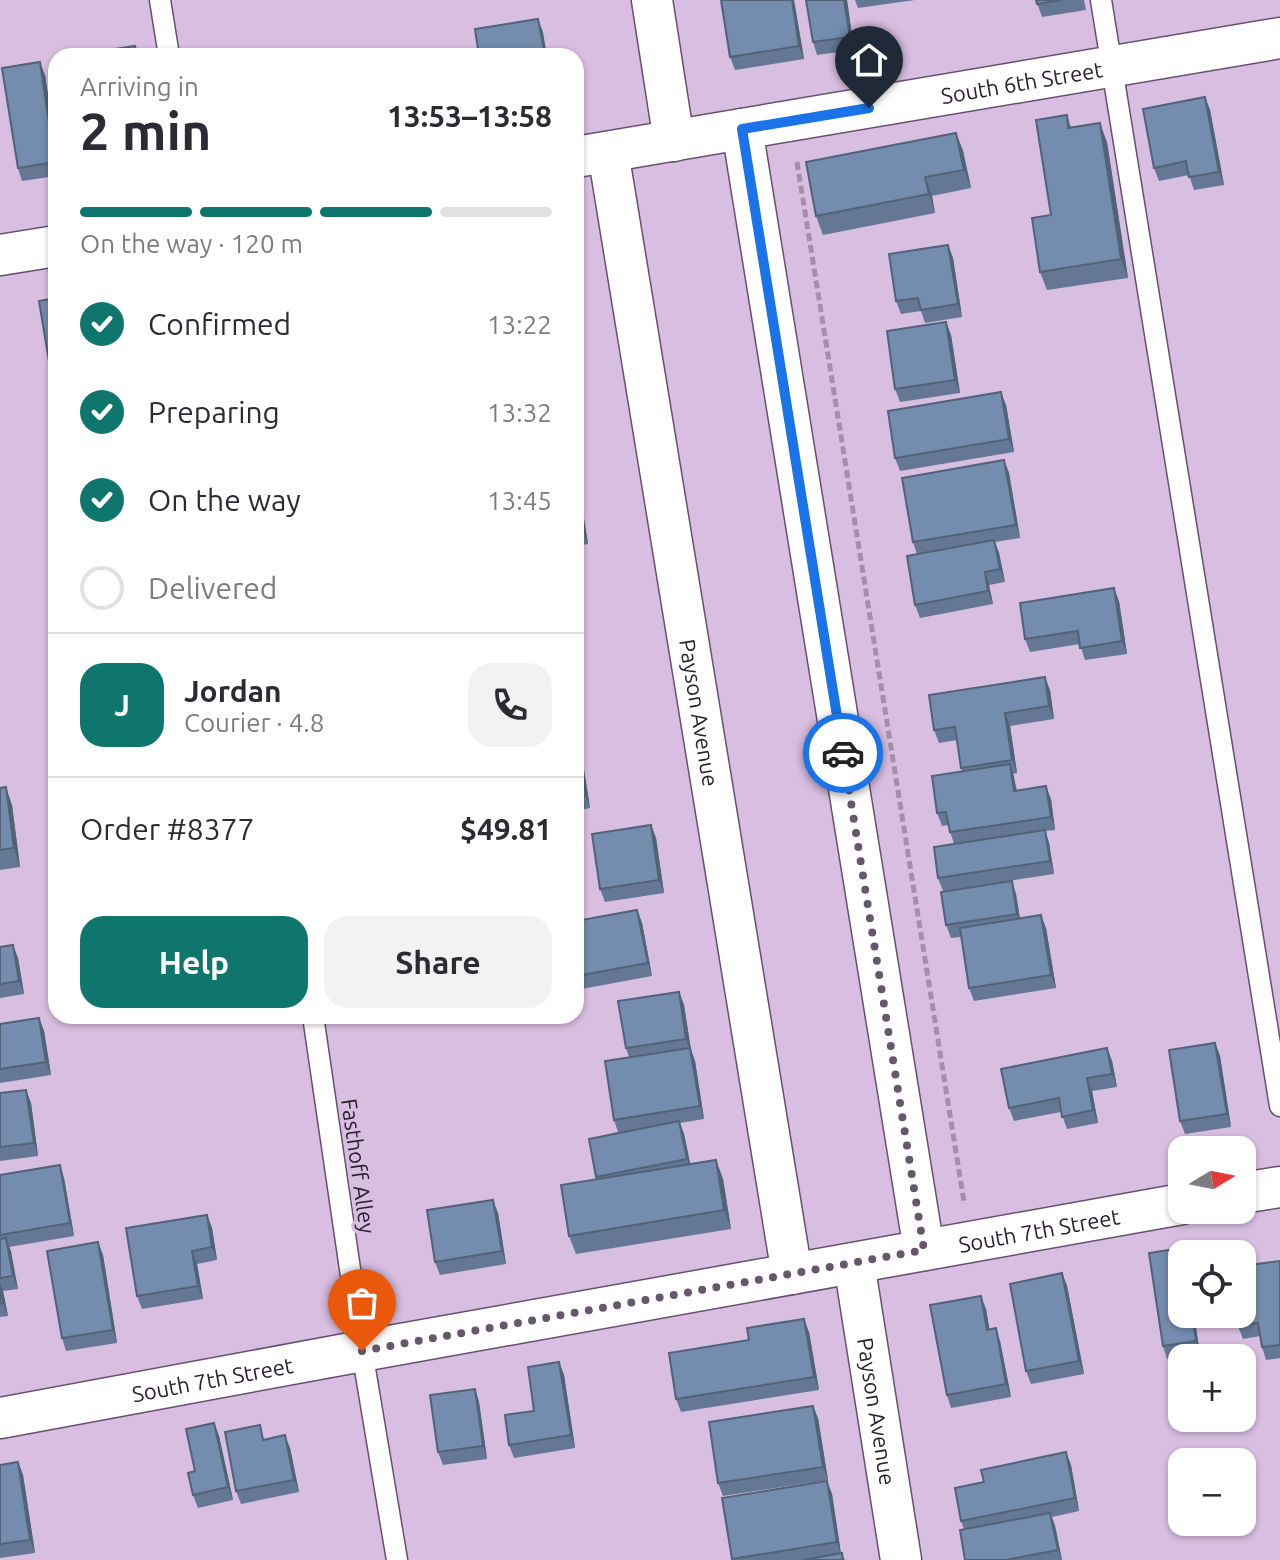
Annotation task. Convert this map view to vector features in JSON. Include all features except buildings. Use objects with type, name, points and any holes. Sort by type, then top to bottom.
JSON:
[{"type":"street","points":[[652,0],[674,141]]},
{"type":"street","name":"South 6th Street","points":[[592,154],[1280,38]]},
{"type":"street","points":[[742,129],[924,1250]]},
{"type":"street","name":"Payson Avenue","points":[[592,154],[792,1274]]},
{"type":"street","points":[[0,255],[48,247]]},
{"type":"street","points":[[1256,1191],[1280,1187]]},
{"type":"street","name":"South 7th Street","points":[[0,1418],[1168,1207]]},
{"type":"street","name":"Payson Avenue","points":[[854,1263],[901,1560]]},
{"type":"lane","points":[[160,0],[168,48]]},
{"type":"lane","points":[[1101,0],[1280,1106]]},
{"type":"lane","name":"Fasthoff Alley","points":[[314,1024],[362,1351],[397,1560]]},
{"type":"path","points":[[790,121],[971,1242]]},
{"type":"way so far","points":[[362,1351],[924,1250],[843,753]]},
{"type":"route","points":[[843,753],[742,129],[869,108]]}]
